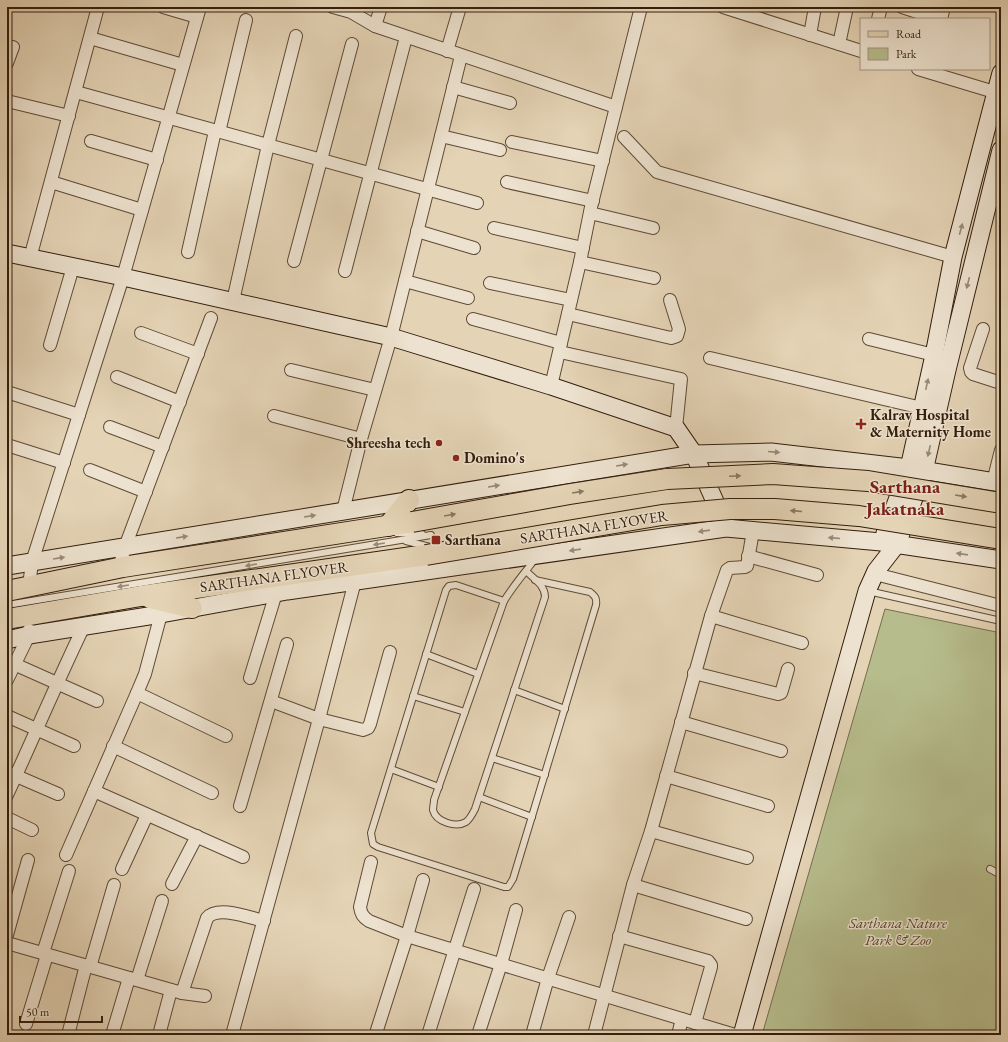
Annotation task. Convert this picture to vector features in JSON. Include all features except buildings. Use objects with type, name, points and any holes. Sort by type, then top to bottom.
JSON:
[{"type":"main road","points":[[7,591],[36,588],[119,568],[388,532],[408,531],[570,494],[667,479],[773,474],[868,481],[1001,503]]},
{"type":"main road","points":[[388,532],[409,500]]},
{"type":"main road","name":"SARTHANA FLYOVER","points":[[7,619],[29,625],[141,596],[426,555],[662,515],[730,509],[775,509],[859,516],[1001,539]]},
{"type":"main road","points":[[141,596],[192,608]]},
{"type":"street","points":[[30,258],[98,7]]},
{"type":"street","points":[[36,588],[32,562],[124,277],[199,12],[163,7]]},
{"type":"street","points":[[375,26],[381,7]]},
{"type":"street","points":[[447,51],[460,7]]},
{"type":"street","points":[[551,386],[580,262],[591,207],[641,7]]},
{"type":"street","points":[[723,7],[759,13],[810,35],[860,51]]},
{"type":"street","points":[[810,35],[815,7]]},
{"type":"street","points":[[839,44],[847,7]]},
{"type":"street","points":[[878,18],[881,7]]},
{"type":"street","points":[[902,7],[937,18]]},
{"type":"street","points":[[940,18],[944,7]]},
{"type":"street","points":[[340,8],[351,12],[375,26],[616,107]]},
{"type":"street","points":[[188,252],[217,131],[246,20]]},
{"type":"street","points":[[233,301],[268,145],[296,36]]},
{"type":"street","points":[[344,271],[406,37]]},
{"type":"street","points":[[90,38],[184,65]]},
{"type":"street","points":[[294,260],[352,44]]},
{"type":"street","points":[[7,63],[12,47]]},
{"type":"street","points":[[343,511],[361,439],[391,336],[461,56]]},
{"type":"street","points":[[921,70],[999,93]]},
{"type":"street","points":[[916,470],[922,408],[953,257],[999,93],[1001,73]]},
{"type":"street","points":[[453,87],[510,102]]},
{"type":"street","points":[[76,92],[477,203]]},
{"type":"street","points":[[7,101],[69,116]]},
{"type":"street","points":[[441,136],[500,150]]},
{"type":"street","points":[[624,137],[657,172],[953,257]]},
{"type":"street","points":[[91,141],[157,160]]},
{"type":"street","points":[[512,142],[603,162]]},
{"type":"street","points":[[742,1035],[867,590],[889,543],[916,470],[947,370],[1001,150]]},
{"type":"street","points":[[51,182],[142,210]]},
{"type":"street","points":[[507,182],[591,207],[653,228]]},
{"type":"street","points":[[494,228],[583,248]]},
{"type":"street","points":[[417,231],[474,248]]},
{"type":"street","points":[[7,253],[124,277],[391,336],[551,386],[676,428],[694,454],[726,528]]},
{"type":"street","points":[[580,262],[654,278]]},
{"type":"street","points":[[50,345],[72,267]]},
{"type":"street","points":[[405,281],[468,298]]},
{"type":"street","points":[[490,283],[571,300]]},
{"type":"street","points":[[568,314],[671,338],[677,336],[680,329],[670,300]]},
{"type":"street","points":[[119,568],[125,547],[212,318]]},
{"type":"street","points":[[473,319],[560,348],[681,379],[676,428]]},
{"type":"street","points":[[984,329],[970,368],[971,372],[1001,383]]},
{"type":"street","points":[[141,333],[198,354]]},
{"type":"street","points":[[869,339],[934,355]]},
{"type":"street","points":[[710,358],[922,408]]},
{"type":"street","points":[[291,370],[376,390]]},
{"type":"street","points":[[117,377],[180,402]]},
{"type":"street","points":[[10,393],[79,415]]},
{"type":"street","points":[[274,416],[361,439]]},
{"type":"street","points":[[110,427],[163,447]]},
{"type":"street","points":[[7,445],[64,463]]},
{"type":"street","points":[[7,566],[694,454],[771,452],[916,470],[997,482],[1001,450]]},
{"type":"street","points":[[90,470],[146,492]]},
{"type":"street","points":[[7,640],[29,625],[84,626],[480,560],[538,555],[726,528],[889,543],[1001,560]]},
{"type":"street","points":[[594,1035],[633,885],[651,831],[711,616],[727,570],[730,568],[747,566],[753,531]]},
{"type":"street","points":[[748,556],[818,575]]},
{"type":"street","points":[[876,572],[1001,606]]},
{"type":"street","points":[[232,1035],[319,719],[355,581]]},
{"type":"street","points":[[250,678],[276,593]]},
{"type":"street","points":[[66,855],[147,668],[161,614]]},
{"type":"street","points":[[711,616],[802,643]]},
{"type":"street","points":[[7,680],[29,625]]},
{"type":"street","points":[[7,795],[11,774],[37,730],[56,683],[84,626]]},
{"type":"street","points":[[240,806],[287,644]]},
{"type":"street","points":[[271,701],[319,719],[363,730],[368,728],[390,652]]},
{"type":"street","points":[[14,664],[97,701]]},
{"type":"street","points":[[694,673],[778,694],[781,693],[788,669]]},
{"type":"street","points":[[137,693],[226,736]]},
{"type":"street","points":[[7,716],[74,746]]},
{"type":"street","points":[[681,722],[781,751]]},
{"type":"street","points":[[113,746],[212,793]]},
{"type":"street","points":[[11,774],[58,794]]},
{"type":"street","points":[[666,776],[768,806]]},
{"type":"street","points":[[94,791],[242,857]]},
{"type":"street","points":[[122,869],[147,815]]},
{"type":"street","points":[[7,818],[32,830]]},
{"type":"street","points":[[651,831],[747,858]]},
{"type":"street","points":[[172,884],[197,836]]},
{"type":"street","points":[[7,935],[28,860]]},
{"type":"street","points":[[371,862],[360,907],[363,917],[369,921],[408,936],[734,1035]]},
{"type":"street","points":[[26,1024],[69,871]]},
{"type":"street","points":[[377,1030],[408,936],[423,880]]},
{"type":"street","points":[[68,1035],[114,885]]},
{"type":"street","points":[[633,885],[746,919]]},
{"type":"street","points":[[428,1035],[474,889]]},
{"type":"street","points":[[112,1035],[162,901]]},
{"type":"street","points":[[478,1035],[501,964],[516,910]]},
{"type":"street","points":[[159,1035],[176,991],[210,914],[224,912],[264,921]]},
{"type":"street","points":[[532,1035],[548,978],[569,917]]},
{"type":"street","points":[[619,936],[708,961],[710,963],[711,967],[695,1023]]},
{"type":"street","points":[[7,943],[176,991],[205,996]]},
{"type":"street","points":[[678,1035],[682,1019]]},
{"type":"lane","points":[[7,605],[408,531],[465,556]]},
{"type":"lane","points":[[526,571],[545,591],[545,596],[472,815],[465,822],[458,824],[448,823],[439,818],[433,810],[434,800],[504,601],[526,571],[538,555]]},
{"type":"lane","points":[[504,601],[456,585],[449,586],[446,590],[371,833],[373,844],[378,847],[508,887],[514,879],[597,600],[590,592],[536,580]]},
{"type":"lane","points":[[7,598],[36,588]]},
{"type":"lane","points":[[867,590],[1001,621]]},
{"type":"lane","points":[[426,654],[478,674]]},
{"type":"lane","points":[[514,690],[565,709]]},
{"type":"lane","points":[[414,696],[465,712]]},
{"type":"lane","points":[[492,758],[545,775]]},
{"type":"lane","points":[[391,769],[439,787]]},
{"type":"lane","points":[[479,797],[532,816]]},
{"type":"lane","points":[[990,868],[1001,875]]},
{"type":"green space","name":"Sarthana Nature Park & Zoo","points":[[885,609],[1001,633],[1001,1035],[762,1035]]},
{"type":"place","name":"Kalrav Hospital & Maternity Home","points":[[861,424]]},
{"type":"place","name":"Shreesha tech","points":[[439,443]]},
{"type":"place","name":"Domino's","points":[[456,458]]},
{"type":"place","name":"Sarthana","points":[[436,540]]},
{"type":"district","name":"Sarthana Jakatnaka","points":[[905,497]]}]
